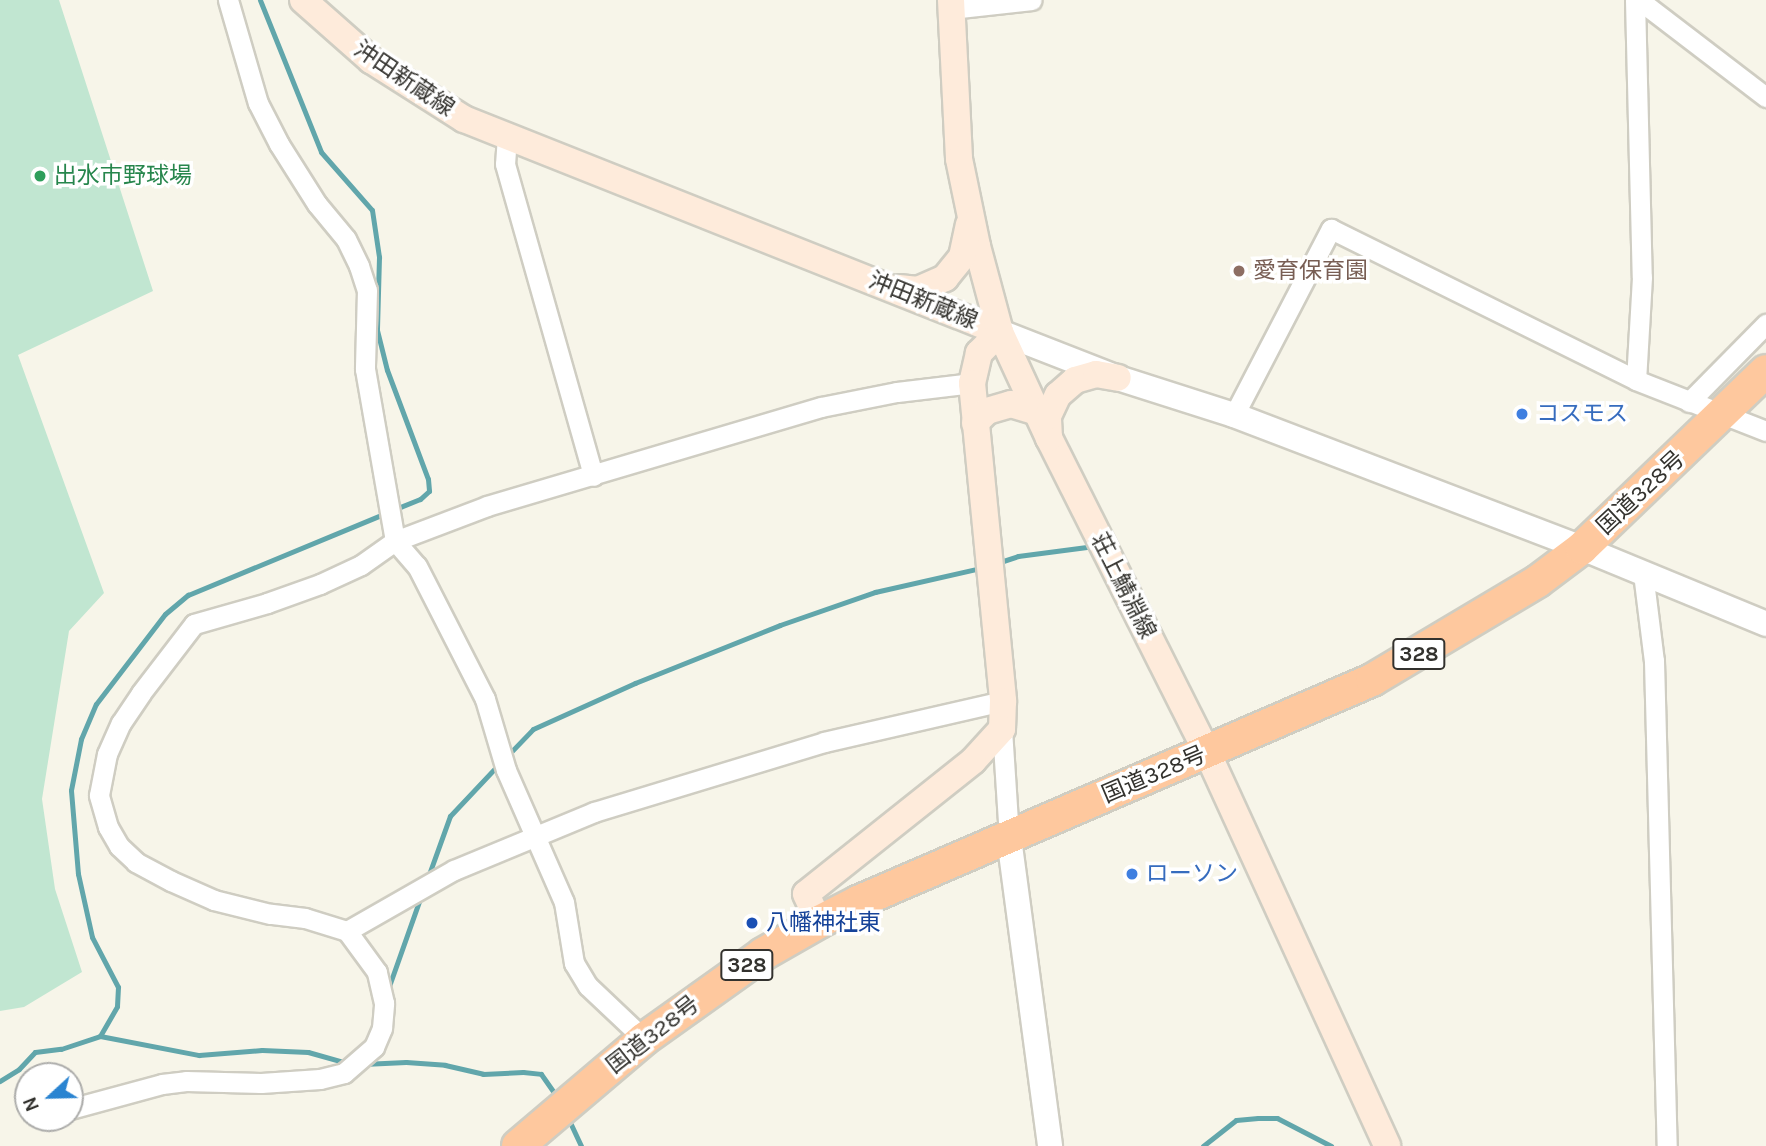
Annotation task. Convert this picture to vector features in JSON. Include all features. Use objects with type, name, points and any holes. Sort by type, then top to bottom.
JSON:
[{"type":"highway","name":"国道328号","points":[[518,1146],[644,1039],[764,954],[819,922],[858,902],[1372,680],[1538,581],[1752,420],[1766,371]]},
{"type":"main road","name":"沖田新蔵線","points":[[303,0],[371,60],[408,86],[464,119],[1000,331],[979,354],[972,383],[1003,701],[1002,729]]},
{"type":"main road","name":"荘上鯖淵線","points":[[951,4],[959,159],[1000,331],[1049,438],[1207,752],[1387,1146]]},
{"type":"main road","points":[[890,288],[918,290],[945,278],[962,257],[971,218]]},
{"type":"main road","points":[[1049,438],[1048,416],[1058,395],[1075,380],[1096,374],[1118,378]]},
{"type":"main road","points":[[975,423],[987,411],[1011,404],[1037,412]]},
{"type":"main road","points":[[819,922],[806,894],[973,761],[1002,729]]},
{"type":"street","points":[[228,0],[258,103],[279,145],[317,204],[346,239],[367,290],[365,369],[395,541],[417,566],[474,672],[506,770],[564,902],[574,963],[588,986],[644,1039]]},
{"type":"street","points":[[951,4],[1050,0]]},
{"type":"street","points":[[1637,0],[1766,97]]},
{"type":"street","points":[[1636,380],[1642,277],[1637,0]]},
{"type":"street","points":[[507,136],[505,164],[593,476]]},
{"type":"street","points":[[1234,415],[1331,229],[1636,380],[1689,402],[1752,420]]},
{"type":"street","points":[[1689,402],[1766,324]]},
{"type":"street","points":[[1000,331],[1118,378],[1234,415],[1582,548],[1766,624]]},
{"type":"street","points":[[84,1105],[162,1084],[186,1081],[261,1083],[320,1079],[344,1073],[374,1047],[383,1028],[384,1003],[377,972],[347,931],[315,921],[270,914],[214,900],[136,862],[119,846],[108,827],[99,795],[101,772],[121,723],[194,624],[267,603],[320,583],[361,565],[395,541],[487,506],[821,407],[897,392],[972,383]]},
{"type":"street","points":[[1643,573],[1654,661],[1667,1146]]},
{"type":"street","points":[[347,931],[454,870],[594,812],[824,742],[1003,701]]},
{"type":"street","points":[[1002,729],[1009,838],[1050,1146]]},
{"type":"green space","points":[[0,0],[59,0],[153,291],[18,355],[104,593],[69,631],[42,799],[55,889],[82,972],[24,1007],[0,1011]]},
{"type":"waterway","points":[[260,0],[321,152],[372,210],[379,257],[377,330],[387,370],[428,479],[429,491],[420,499],[395,509]]},
{"type":"waterway","points":[[100,1036],[117,1006],[118,987],[92,937],[78,874],[71,790],[81,739],[96,704],[165,614],[188,595],[386,513]]},
{"type":"waterway","points":[[997,563],[1018,556],[1094,546]]},
{"type":"waterway","points":[[507,756],[533,729],[635,683],[780,625],[875,592],[981,568]]},
{"type":"waterway","points":[[428,877],[450,816],[500,763]]},
{"type":"waterway","points":[[388,989],[421,896]]},
{"type":"waterway","points":[[0,1081],[19,1069],[35,1052],[61,1049],[100,1036],[199,1055],[262,1050],[308,1052],[347,1063]]},
{"type":"waterway","points":[[363,1064],[406,1062],[445,1065],[483,1074],[541,1074],[559,1100]]},
{"type":"waterway","points":[[568,1118],[581,1146]]},
{"type":"waterway","points":[[1203,1146],[1236,1120],[1258,1118],[1277,1118],[1331,1146]]},
{"type":"place","name":"出水市野球場","points":[[40,176]]},
{"type":"place","name":"愛育保育園","points":[[1239,271]]},
{"type":"place","name":"コスモス","points":[[1522,414]]},
{"type":"place","name":"ローソン","points":[[1132,874]]},
{"type":"place","name":"八幡神社東","points":[[752,923]]}]
